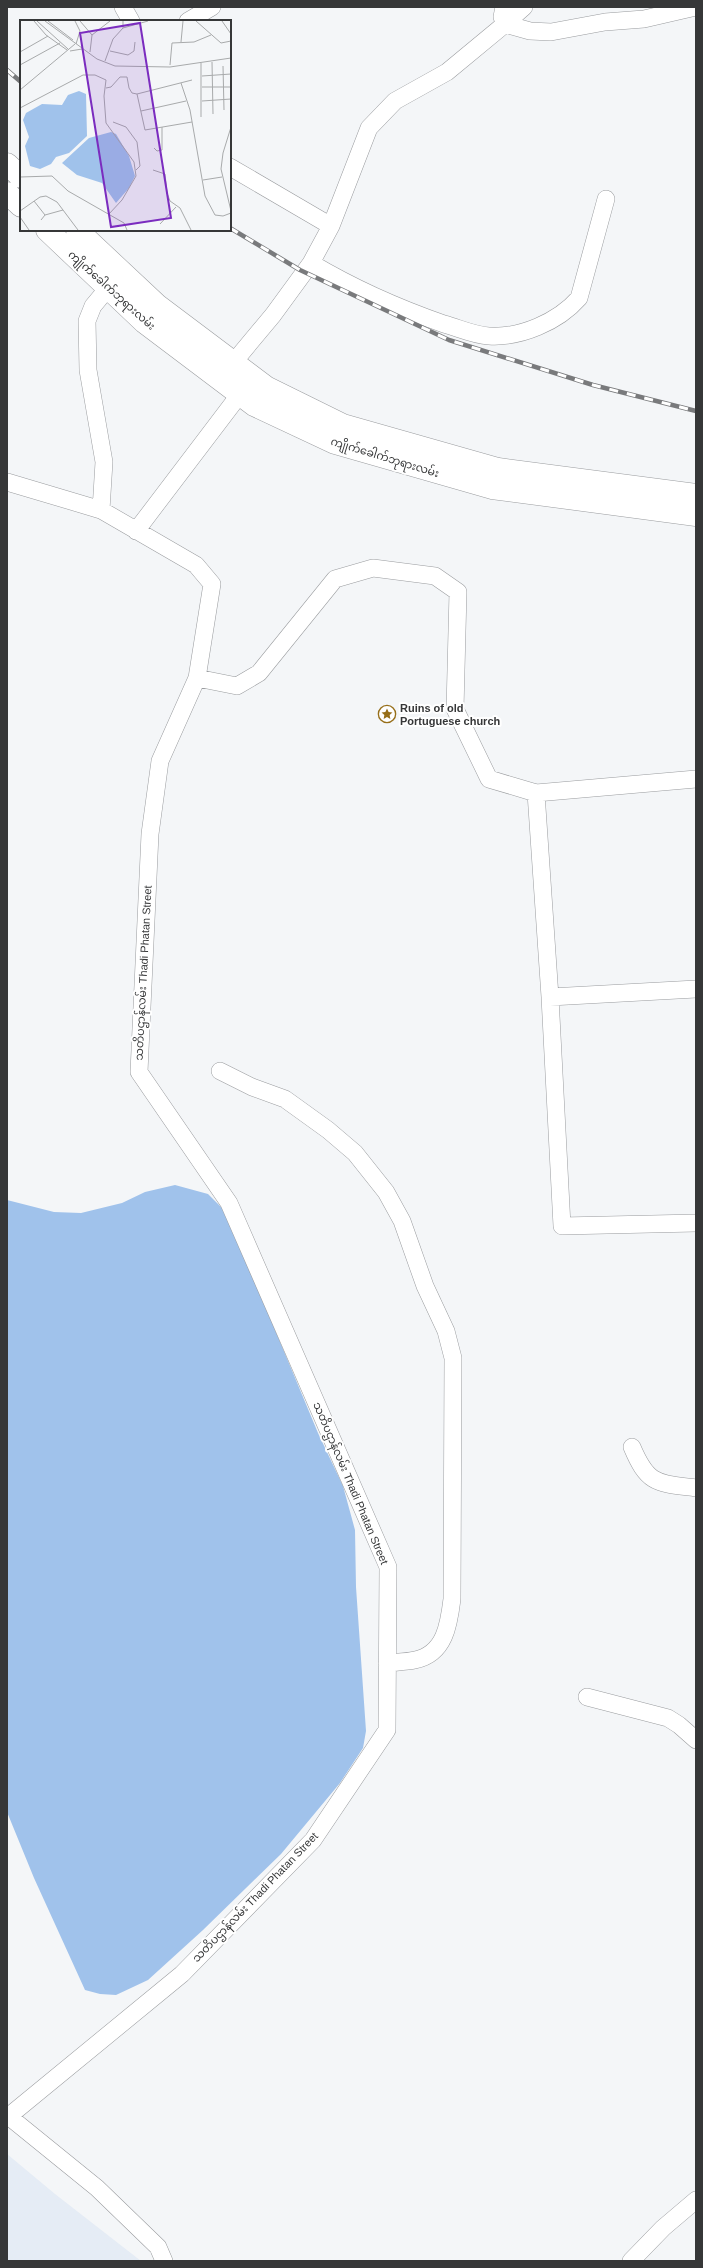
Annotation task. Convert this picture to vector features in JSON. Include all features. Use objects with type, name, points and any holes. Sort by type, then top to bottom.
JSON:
[{"type":"main road","points":[[7,193],[20,205]]},
{"type":"main road","name":"ကျိုက်ခေါက်ဘုရားလမ်း","points":[[48,231],[144,322],[254,405],[334,443],[492,488],[696,515]]},
{"type":"main road","name":"ကျိုက်ခေါက်ဘုရားလမ်း","points":[[81,232],[157,305],[266,388],[343,424],[498,469],[696,495]]},
{"type":"street","points":[[123,7],[130,20]]},
{"type":"street","points":[[190,20],[212,7]]},
{"type":"street","points":[[504,7],[502,17],[505,24]]},
{"type":"street","points":[[233,363],[273,314],[311,262],[331,226],[359,160],[370,128],[395,101],[447,72],[524,7]]},
{"type":"street","points":[[505,24],[530,31],[551,32],[604,22],[644,20],[696,7]]},
{"type":"street","points":[[231,168],[331,226]]},
{"type":"street","points":[[311,262],[342,281],[425,317],[472,333],[506,336],[532,328],[559,316],[571,308],[579,298],[606,199]]},
{"type":"street","points":[[101,510],[104,462],[88,370],[87,321],[93,306],[108,288]]},
{"type":"street","points":[[136,531],[240,394]]},
{"type":"street","name":"သတိပဌာန်လမ်း Thadi Phatan Street","points":[[7,482],[101,510],[196,565],[212,584],[197,678],[160,761],[150,834],[139,1072],[229,1203],[388,1567],[386,1730],[313,1840],[182,1974],[8,2116],[97,2188],[158,2247],[164,2261]]},
{"type":"street","points":[[197,678],[237,686],[259,672],[335,578],[374,568],[436,576],[458,592],[455,709],[489,779],[536,794],[696,779]]},
{"type":"street","points":[[536,794],[550,997],[562,1226],[696,1222]]},
{"type":"street","points":[[550,997],[696,989]]},
{"type":"street","points":[[220,1071],[252,1087],[285,1099],[328,1130],[355,1153],[386,1192],[397,1210],[422,1280],[450,1346],[453,1358],[452,1599],[449,1628],[442,1641],[429,1653],[416,1660],[387,1663]]},
{"type":"street","points":[[632,1447],[640,1465],[650,1478],[664,1484],[696,1488]]},
{"type":"street","points":[[587,1697],[668,1718],[679,1725],[696,1740]]},
{"type":"street","points":[[631,2261],[662,2228],[696,2200]]},
{"type":"shaded area","points":[[7,2154],[55,2194],[141,2261],[7,2261]]},
{"type":"water","points":[[175,1185],[208,1194],[226,1212],[318,1433],[343,1486],[355,1530],[356,1587],[366,1731],[363,1748],[340,1783],[281,1854],[203,1930],[148,1980],[116,1995],[100,1994],[85,1990],[34,1878],[7,1812],[7,1200],[54,1212],[81,1213],[122,1203],[145,1192]]},
{"type":"railway","points":[[7,70],[20,81]]},
{"type":"railway","points":[[231,229],[300,270],[449,340],[593,385],[696,411]]},
{"type":"place","name":"Ruins of old Portuguese church","points":[[387,714]]}]
